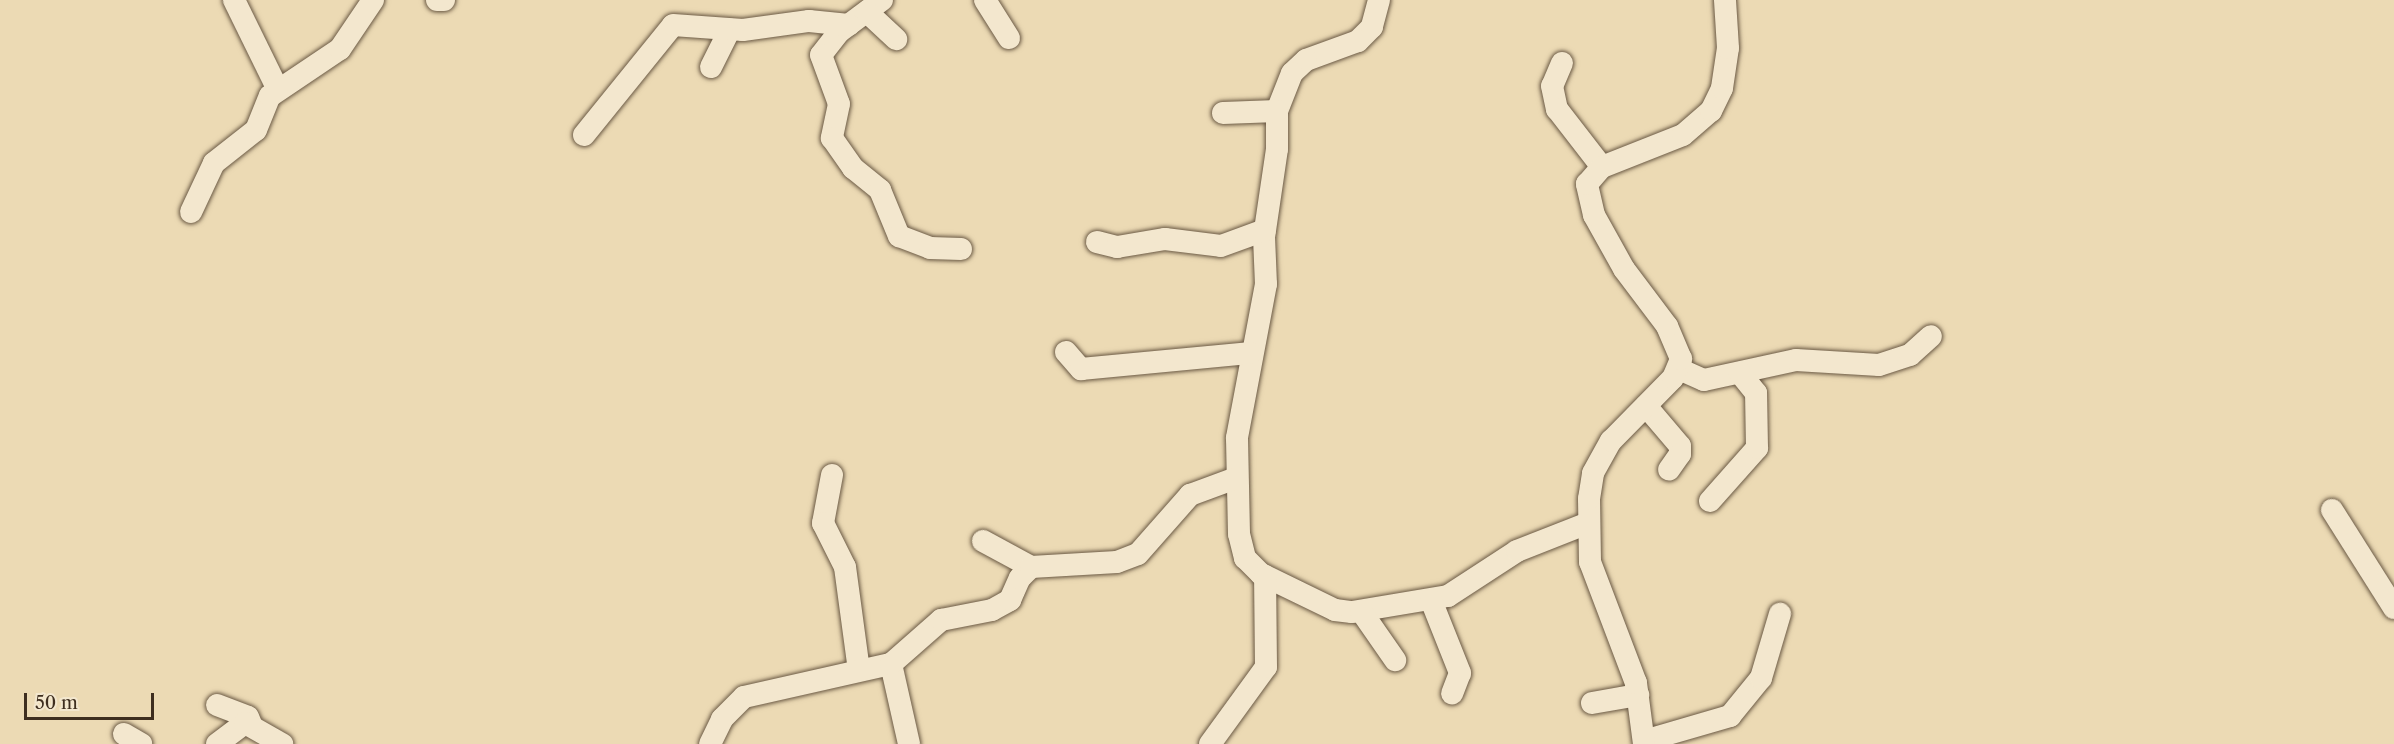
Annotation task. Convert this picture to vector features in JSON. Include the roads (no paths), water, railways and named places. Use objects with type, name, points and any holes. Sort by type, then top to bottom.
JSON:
[{"type":"street","points":[[234,0],[278,90]]},
{"type":"street","points":[[191,212],[214,163],[256,130],[270,96],[340,50],[373,0]]},
{"type":"street","points":[[437,0],[444,0]]},
{"type":"street","points":[[985,0],[1009,38]]},
{"type":"street","points":[[1379,0],[1372,27],[1358,41],[1306,60],[1292,73],[1277,111],[1277,149],[1265,230],[1266,284],[1240,408],[1236,478],[1245,558],[1265,576],[1335,610],[1361,611],[1431,600],[1466,586],[1517,551],[1588,523]]},
{"type":"street","points":[[1725,0],[1728,48],[1722,88],[1711,111],[1683,135],[1602,167],[1587,184],[1594,215],[1677,345],[1679,369],[1611,441],[1593,472],[1588,523],[1590,562],[1638,695],[1644,742],[1730,716],[1761,678],[1780,614]]},
{"type":"street","points":[[584,135],[668,28],[679,24],[730,29],[809,21],[866,12]]},
{"type":"street","points":[[866,12],[896,39]]},
{"type":"street","points":[[866,12],[821,56],[839,104],[832,130],[835,147],[880,190],[899,236],[930,248],[961,249]]},
{"type":"street","points":[[711,67],[730,29]]},
{"type":"street","points":[[1562,63],[1552,86],[1557,110],[1602,167]]},
{"type":"street","points":[[1223,113],[1277,111]]},
{"type":"street","points":[[1097,242],[1117,247],[1165,239],[1221,246],[1265,230]]},
{"type":"street","points":[[1679,369],[1704,380],[1796,360],[1879,365],[1910,355],[1931,336]]},
{"type":"street","points":[[1066,352],[1081,369],[1251,353]]},
{"type":"street","points":[[1710,501],[1757,448],[1756,393],[1740,373]]},
{"type":"street","points":[[1646,406],[1680,446],[1680,454],[1669,471]]},
{"type":"street","points":[[832,475],[823,523],[845,567],[859,670]]},
{"type":"street","points":[[983,541],[1031,567],[1127,559],[1144,547],[1190,495],[1236,478]]},
{"type":"street","points":[[2332,510],[2394,608]]},
{"type":"street","points":[[710,744],[722,719],[744,697],[891,664],[941,620],[1001,606],[1031,567]]},
{"type":"street","points":[[1209,744],[1266,667],[1265,576]]},
{"type":"street","points":[[1431,600],[1460,673],[1452,694]]},
{"type":"street","points":[[1361,611],[1395,660]]},
{"type":"street","points":[[891,664],[909,744]]},
{"type":"street","points":[[1592,703],[1638,695]]},
{"type":"street","points":[[217,705],[248,717],[251,724]]},
{"type":"street","points":[[217,744],[243,724],[251,724],[282,744]]}]
